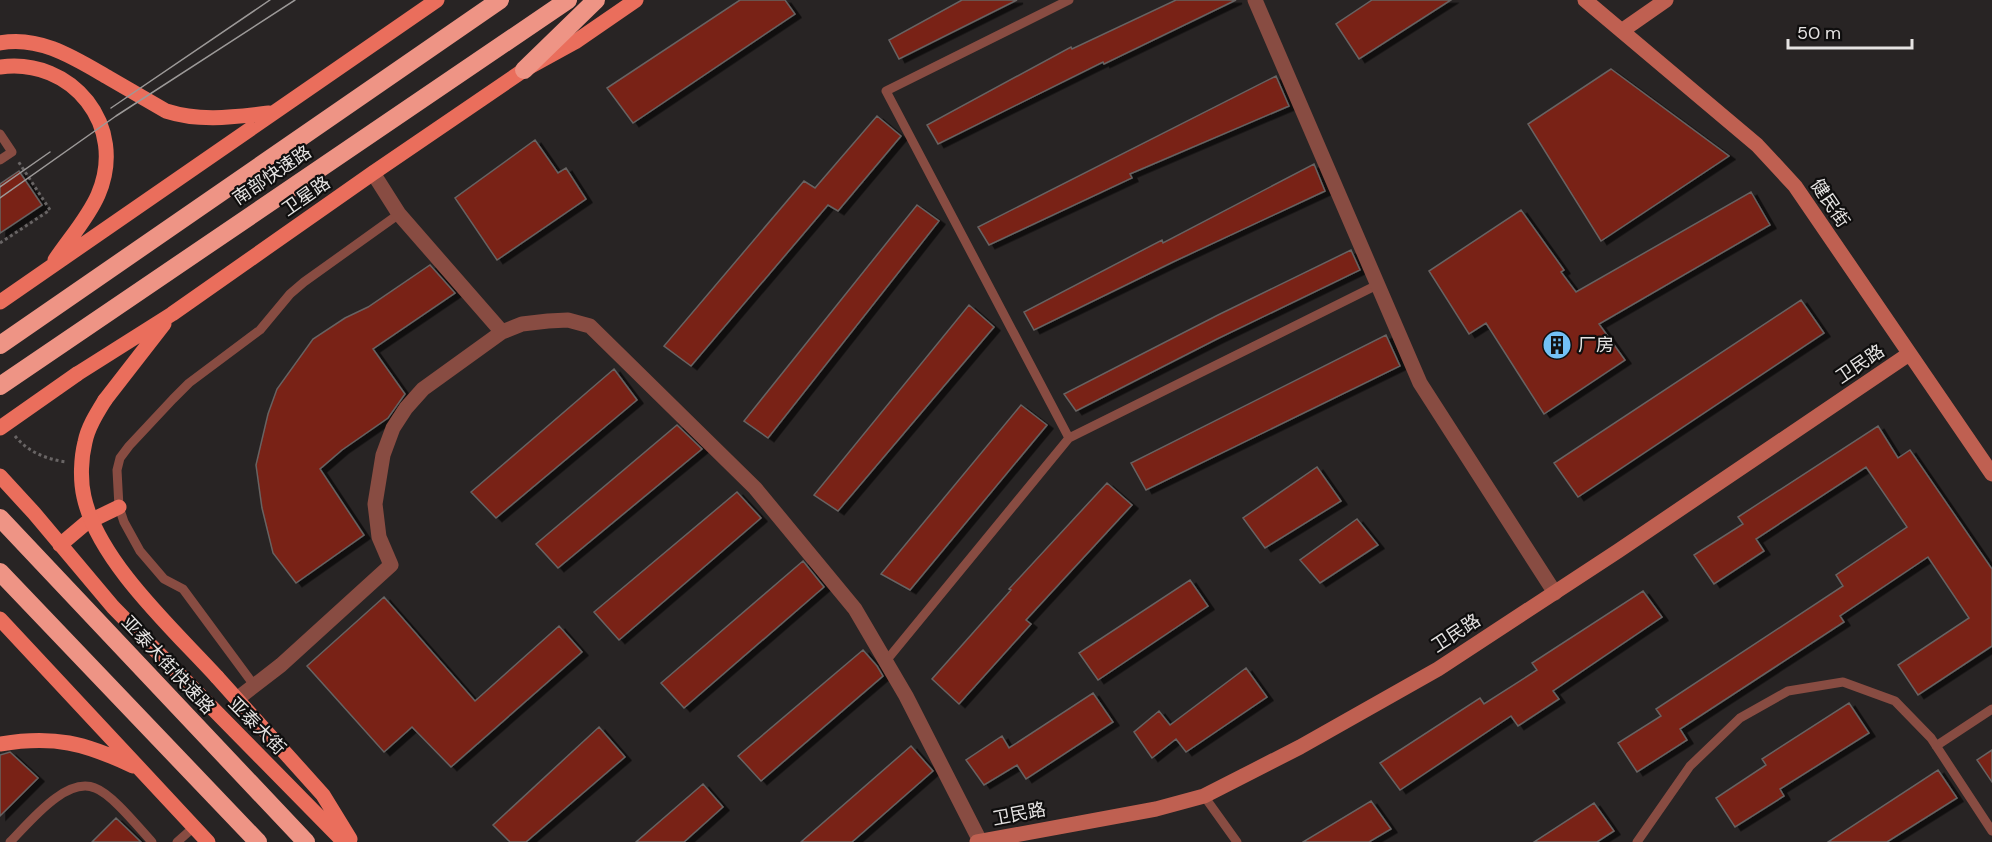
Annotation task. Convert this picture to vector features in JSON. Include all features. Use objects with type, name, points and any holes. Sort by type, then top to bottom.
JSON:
[{"type":"highway","name":"南部快速路","points":[[0,345],[500,0]]},
{"type":"highway","name":"南部快速路","points":[[0,386],[568,0]]},
{"type":"highway","points":[[524,70],[596,0]]},
{"type":"highway","name":"亚泰大街快速路","points":[[0,518],[306,842]]},
{"type":"highway","points":[[0,572],[258,842]]},
{"type":"main road","points":[[0,302],[437,0]]},
{"type":"main road","name":"卫星路","points":[[6,430],[77,374],[172,315],[524,70],[575,42],[636,0]]},
{"type":"main road","points":[[0,43],[28,42],[50,47],[71,56],[166,111],[180,116],[225,118],[272,113]]},
{"type":"main road","points":[[0,67],[32,67],[69,83],[92,106],[104,130],[105,170],[99,194],[49,268]]},
{"type":"main road","points":[[172,315],[105,400],[85,440],[82,477],[90,517],[100,539],[140,592],[323,795],[352,842]]},
{"type":"main road","name":"亚泰大街","points":[[0,476],[113,607],[344,842]]},
{"type":"main road","points":[[60,545],[86,523],[119,507]]},
{"type":"main road","points":[[0,619],[208,842]]},
{"type":"main road","points":[[0,744],[41,740],[69,742],[99,750],[140,768]]},
{"type":"street","points":[[1255,0],[1419,382],[1555,592]]},
{"type":"street","name":"健民街","points":[[1585,0],[1757,145],[1795,186],[1992,474]]},
{"type":"street","points":[[1623,30],[1666,0]]},
{"type":"street","points":[[373,173],[399,214],[502,332]]},
{"type":"street","points":[[237,699],[281,664],[391,566],[379,537],[375,504],[383,455],[393,428],[406,408],[423,389],[502,332],[522,324],[568,320],[590,326],[755,488],[855,609],[906,696],[979,841]]},
{"type":"street","name":"卫民路","points":[[979,841],[1156,809],[1204,796],[1300,747],[1438,669],[1910,354]]},
{"type":"lane","points":[[1069,0],[886,91],[1069,438]]},
{"type":"lane","points":[[0,134],[12,152],[0,160]]},
{"type":"lane","points":[[254,685],[183,589],[164,579],[140,551],[124,522],[119,507],[117,470],[120,458],[189,383],[260,330],[290,294],[399,214]]},
{"type":"lane","points":[[886,662],[1069,438],[1377,285]]},
{"type":"lane","points":[[1637,842],[1690,766],[1740,718],[1788,691],[1843,682],[1895,701],[1936,746],[1992,831]]},
{"type":"lane","points":[[1936,746],[1992,709]]},
{"type":"lane","points":[[10,842],[55,797],[77,786],[95,787],[109,797],[152,842]]},
{"type":"lane","points":[[1204,796],[1237,842]]},
{"type":"lane","points":[[177,842],[194,827]]},
{"type":"path","points":[[0,243],[50,210],[12,152]]},
{"type":"path","points":[[6,430],[40,456],[74,464]]},
{"type":"building","points":[[740,0],[785,0],[795,14],[633,123],[607,88]]},
{"type":"building","points":[[962,0],[1017,0],[899,59],[889,40]]},
{"type":"building","points":[[1176,0],[1236,0],[1104,64],[1103,62],[938,144],[927,125],[1071,47],[1072,49]]},
{"type":"building","points":[[1372,0],[1451,0],[1359,59],[1336,24]]},
{"type":"building","points":[[1611,69],[1729,156],[1601,241],[1528,124]]},
{"type":"building","points":[[1276,76],[1289,106],[1130,174],[1132,178],[989,245],[978,227]]},
{"type":"building","points":[[877,116],[901,136],[838,211],[828,205],[691,366],[664,346],[804,181],[815,188]]},
{"type":"building","points":[[535,140],[558,173],[566,168],[586,199],[497,260],[455,198]]},
{"type":"building","points":[[1314,164],[1325,191],[1034,330],[1024,312],[1162,240],[1163,243]]},
{"type":"building","points":[[19,171],[42,205],[0,233],[0,184]]},
{"type":"building","points":[[1751,192],[1770,225],[1599,324],[1625,360],[1544,414],[1486,323],[1469,334],[1429,271],[1521,210],[1564,270],[1561,272],[1576,292]]},
{"type":"building","points":[[917,205],[939,221],[768,438],[744,421]]},
{"type":"building","points":[[1351,250],[1360,270],[1076,411],[1064,394],[1218,315]]},
{"type":"building","points":[[430,265],[455,293],[373,349],[405,394],[388,418],[342,450],[320,469],[364,535],[296,583],[273,553],[262,508],[256,465],[268,414],[277,389],[313,339],[345,318],[368,307]]},
{"type":"building","points":[[1801,300],[1824,333],[1578,497],[1554,463]]},
{"type":"building","points":[[969,305],[994,327],[838,511],[814,495]]},
{"type":"building","points":[[1386,335],[1400,366],[1146,490],[1131,463]]},
{"type":"building","points":[[614,369],[637,400],[496,518],[471,492]]},
{"type":"building","points":[[1021,405],[1047,425],[910,590],[881,574]]},
{"type":"building","points":[[677,425],[702,449],[558,568],[536,544]]},
{"type":"building","points":[[1878,426],[1898,458],[1910,450],[1992,569],[1992,646],[1918,695],[1898,665],[1969,618],[1928,557],[1840,616],[1844,622],[1680,729],[1687,740],[1637,772],[1618,743],[1661,716],[1656,709],[1843,586],[1836,575],[1907,527],[1866,467],[1756,539],[1764,551],[1714,584],[1694,555],[1743,524],[1738,517]]},
{"type":"building","points":[[1317,467],[1341,501],[1265,548],[1243,518]]},
{"type":"building","points":[[1107,483],[1132,505],[1026,620],[1031,624],[959,704],[932,679],[1011,590],[1009,589]]},
{"type":"building","points":[[737,492],[761,518],[619,640],[594,612]]},
{"type":"building","points":[[1357,519],[1378,545],[1320,583],[1300,560]]},
{"type":"building","points":[[803,561],[824,587],[684,708],[661,683]]},
{"type":"building","points":[[1190,580],[1208,606],[1098,680],[1079,653]]},
{"type":"building","points":[[1643,591],[1662,617],[1553,691],[1559,699],[1518,726],[1511,716],[1400,790],[1380,763],[1480,698],[1484,704],[1537,670],[1532,663]]},
{"type":"building","points":[[384,597],[475,701],[559,626],[582,652],[451,767],[412,727],[384,752],[307,666]]},
{"type":"building","points":[[863,650],[883,676],[761,781],[738,756]]},
{"type":"building","points":[[1246,668],[1267,697],[1186,752],[1176,739],[1152,758],[1134,732],[1159,711],[1170,725]]},
{"type":"building","points":[[1093,693],[1113,722],[1026,779],[1017,765],[984,785],[966,760],[1002,736],[1009,748]]},
{"type":"building","points":[[1849,703],[1869,733],[1780,789],[1784,796],[1735,827],[1716,798],[1766,765],[1762,759]]},
{"type":"building","points":[[599,727],[625,757],[526,842],[510,842],[493,825]]},
{"type":"building","points":[[911,746],[933,771],[852,842],[801,842]]},
{"type":"building","points":[[1992,750],[1992,782],[1977,760]]},
{"type":"building","points":[[10,752],[38,778],[0,816],[0,755]]},
{"type":"building","points":[[1938,770],[1957,798],[1887,842],[1828,842]]},
{"type":"building","points":[[703,784],[723,807],[684,842],[636,842]]},
{"type":"building","points":[[1371,801],[1391,829],[1369,842],[1303,842]]},
{"type":"building","points":[[1594,803],[1614,831],[1597,842],[1534,842]]},
{"type":"building","points":[[116,818],[141,842],[92,842]]},
{"type":"tram line","points":[[111,108],[270,0]]},
{"type":"tram line","points":[[0,198],[116,116],[295,0]]},
{"type":"tram line","points":[[0,187],[50,152]]},
{"type":"place","name":"厂房","points":[[1557,345]]}]
